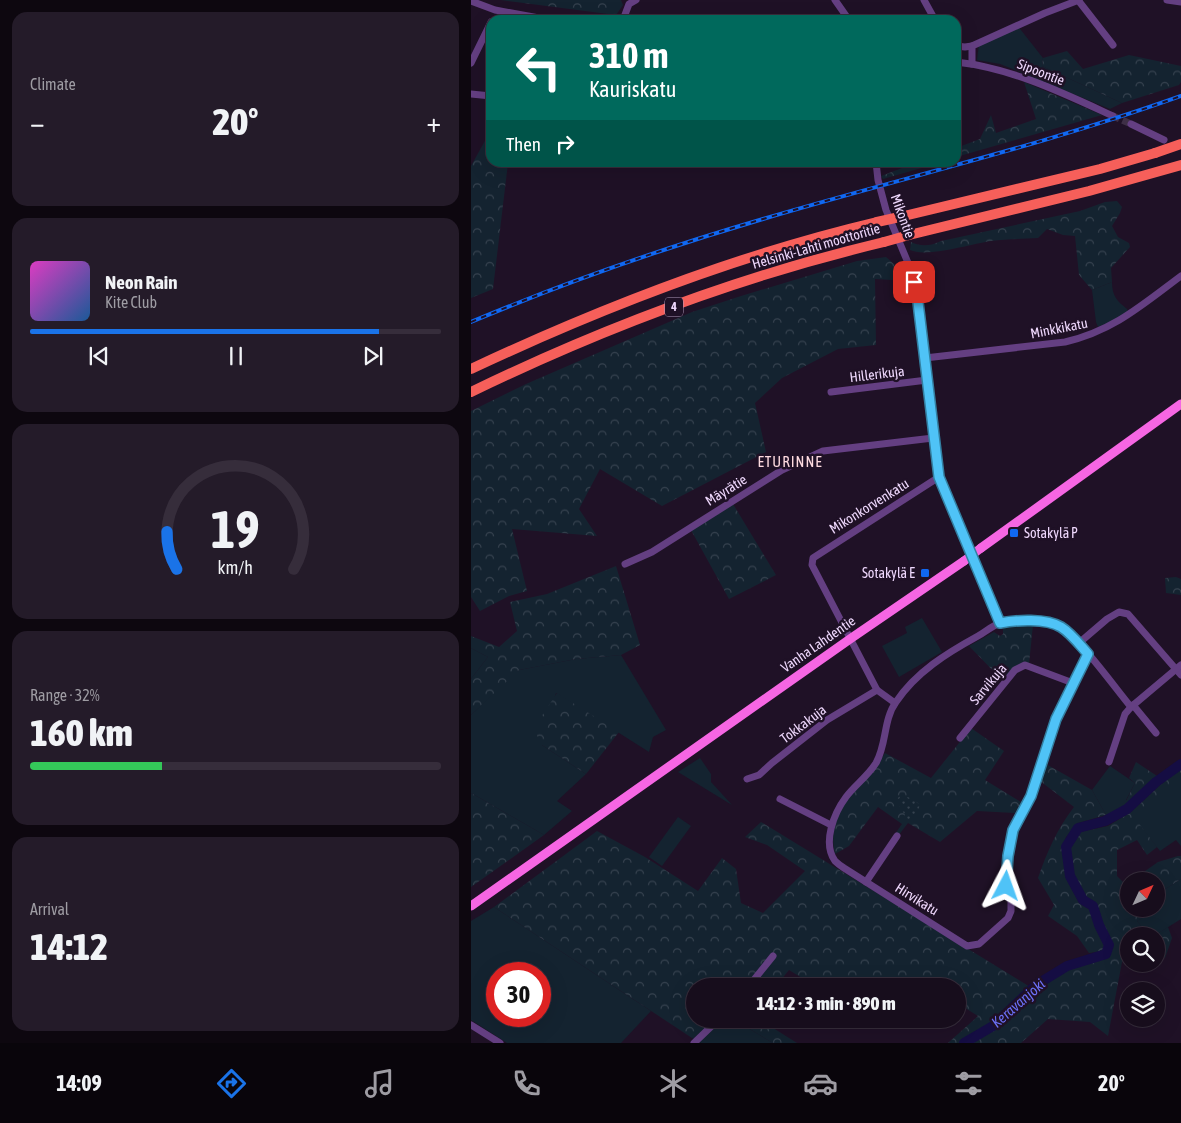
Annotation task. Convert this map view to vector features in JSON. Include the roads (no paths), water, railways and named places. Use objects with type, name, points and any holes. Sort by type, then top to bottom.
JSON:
[{"type":"highway","name":"Helsinki-Lahti moottoritie","points":[[471,370],[521,346],[609,309],[706,272],[825,235],[1100,170],[1180,147]]},
{"type":"highway","name":"Helsinki-Lahti moottoritie","points":[[471,392],[531,363],[625,325],[771,272],[909,235],[1089,191],[1180,165]]},
{"type":"main road","name":"Vanha Lahdentie","points":[[471,906],[964,561],[1181,404]]},
{"type":"street","points":[[625,15],[629,4],[637,0]]},
{"type":"street","points":[[835,0],[846,15]]},
{"type":"street","points":[[924,0],[932,15]]},
{"type":"street","points":[[961,47],[972,46],[1078,0],[1113,45]]},
{"type":"street","points":[[1167,0],[1181,2]]},
{"type":"street","points":[[471,1],[495,10],[522,15]]},
{"type":"street","points":[[493,15],[495,10]]},
{"type":"street","points":[[471,63],[486,32]]},
{"type":"street","points":[[972,46],[972,64]]},
{"type":"street","name":"Sipoontie","points":[[961,63],[1030,80],[1113,116]]},
{"type":"street","points":[[471,94],[486,96]]},
{"type":"street","points":[[1131,124],[1163,140]]},
{"type":"street","name":"Mikontie","points":[[877,167],[886,210],[911,270],[915,286],[939,477],[1000,623]]},
{"type":"street","name":"Minkkikatu","points":[[925,358],[1065,342],[1083,338],[1111,326],[1181,276]]},
{"type":"street","name":"Hillerikuja","points":[[831,392],[927,380]]},
{"type":"street","name":"Mäyrätie","points":[[625,564],[652,552],[782,470],[823,451],[933,438]]},
{"type":"street","name":"Mikonkorvenkatu","points":[[850,639],[812,565],[813,558],[939,477]]},
{"type":"street","points":[[1079,643],[1107,618],[1119,612],[1128,614],[1179,670],[1132,706],[1125,714],[1109,762]]},
{"type":"street","points":[[1000,623],[1029,620],[1062,627],[1079,643],[1156,733]]},
{"type":"street","name":"Hirvikatu","points":[[1000,623],[955,649],[918,676],[895,703],[886,726],[882,752],[875,765],[846,797],[838,809],[831,826],[829,841],[834,860],[967,946],[979,944],[1008,918],[1011,902],[1006,882],[1013,830],[1036,785],[1056,719],[1088,654]]},
{"type":"street","points":[[850,639],[877,690],[895,703]]},
{"type":"street","name":"Sarvikuja","points":[[960,738],[1015,670],[1025,665],[1073,683]]},
{"type":"street","name":"Tokkakuja","points":[[747,779],[759,775],[771,763],[827,720],[877,690]]},
{"type":"street","points":[[780,799],[831,826]]},
{"type":"street","points":[[866,882],[897,836]]},
{"type":"street","points":[[755,978],[773,956]]},
{"type":"street","points":[[471,1025],[500,1043]]},
{"type":"street","points":[[694,1043],[710,1028]]},
{"type":"waterway","name":"Keravanjoki","points":[[964,1043],[993,1026],[1036,985],[1067,966],[1106,954],[1109,945],[1099,925],[1093,906],[1083,900],[1070,876],[1066,847],[1078,828],[1105,821],[1127,809],[1156,782],[1181,764]]},
{"type":"tunnel","points":[[1113,116],[1131,124]]},
{"type":"railway","points":[[961,164],[1025,146],[1181,96]]},
{"type":"railway","points":[[471,322],[579,279],[689,242],[763,219],[949,167]]},
{"type":"place","name":"Sotakylä P","points":[[1014,533]]},
{"type":"place","name":"Sotakylä E","points":[[925,573]]},
{"type":"district","name":"ETURINNE","points":[[790,461]]}]
